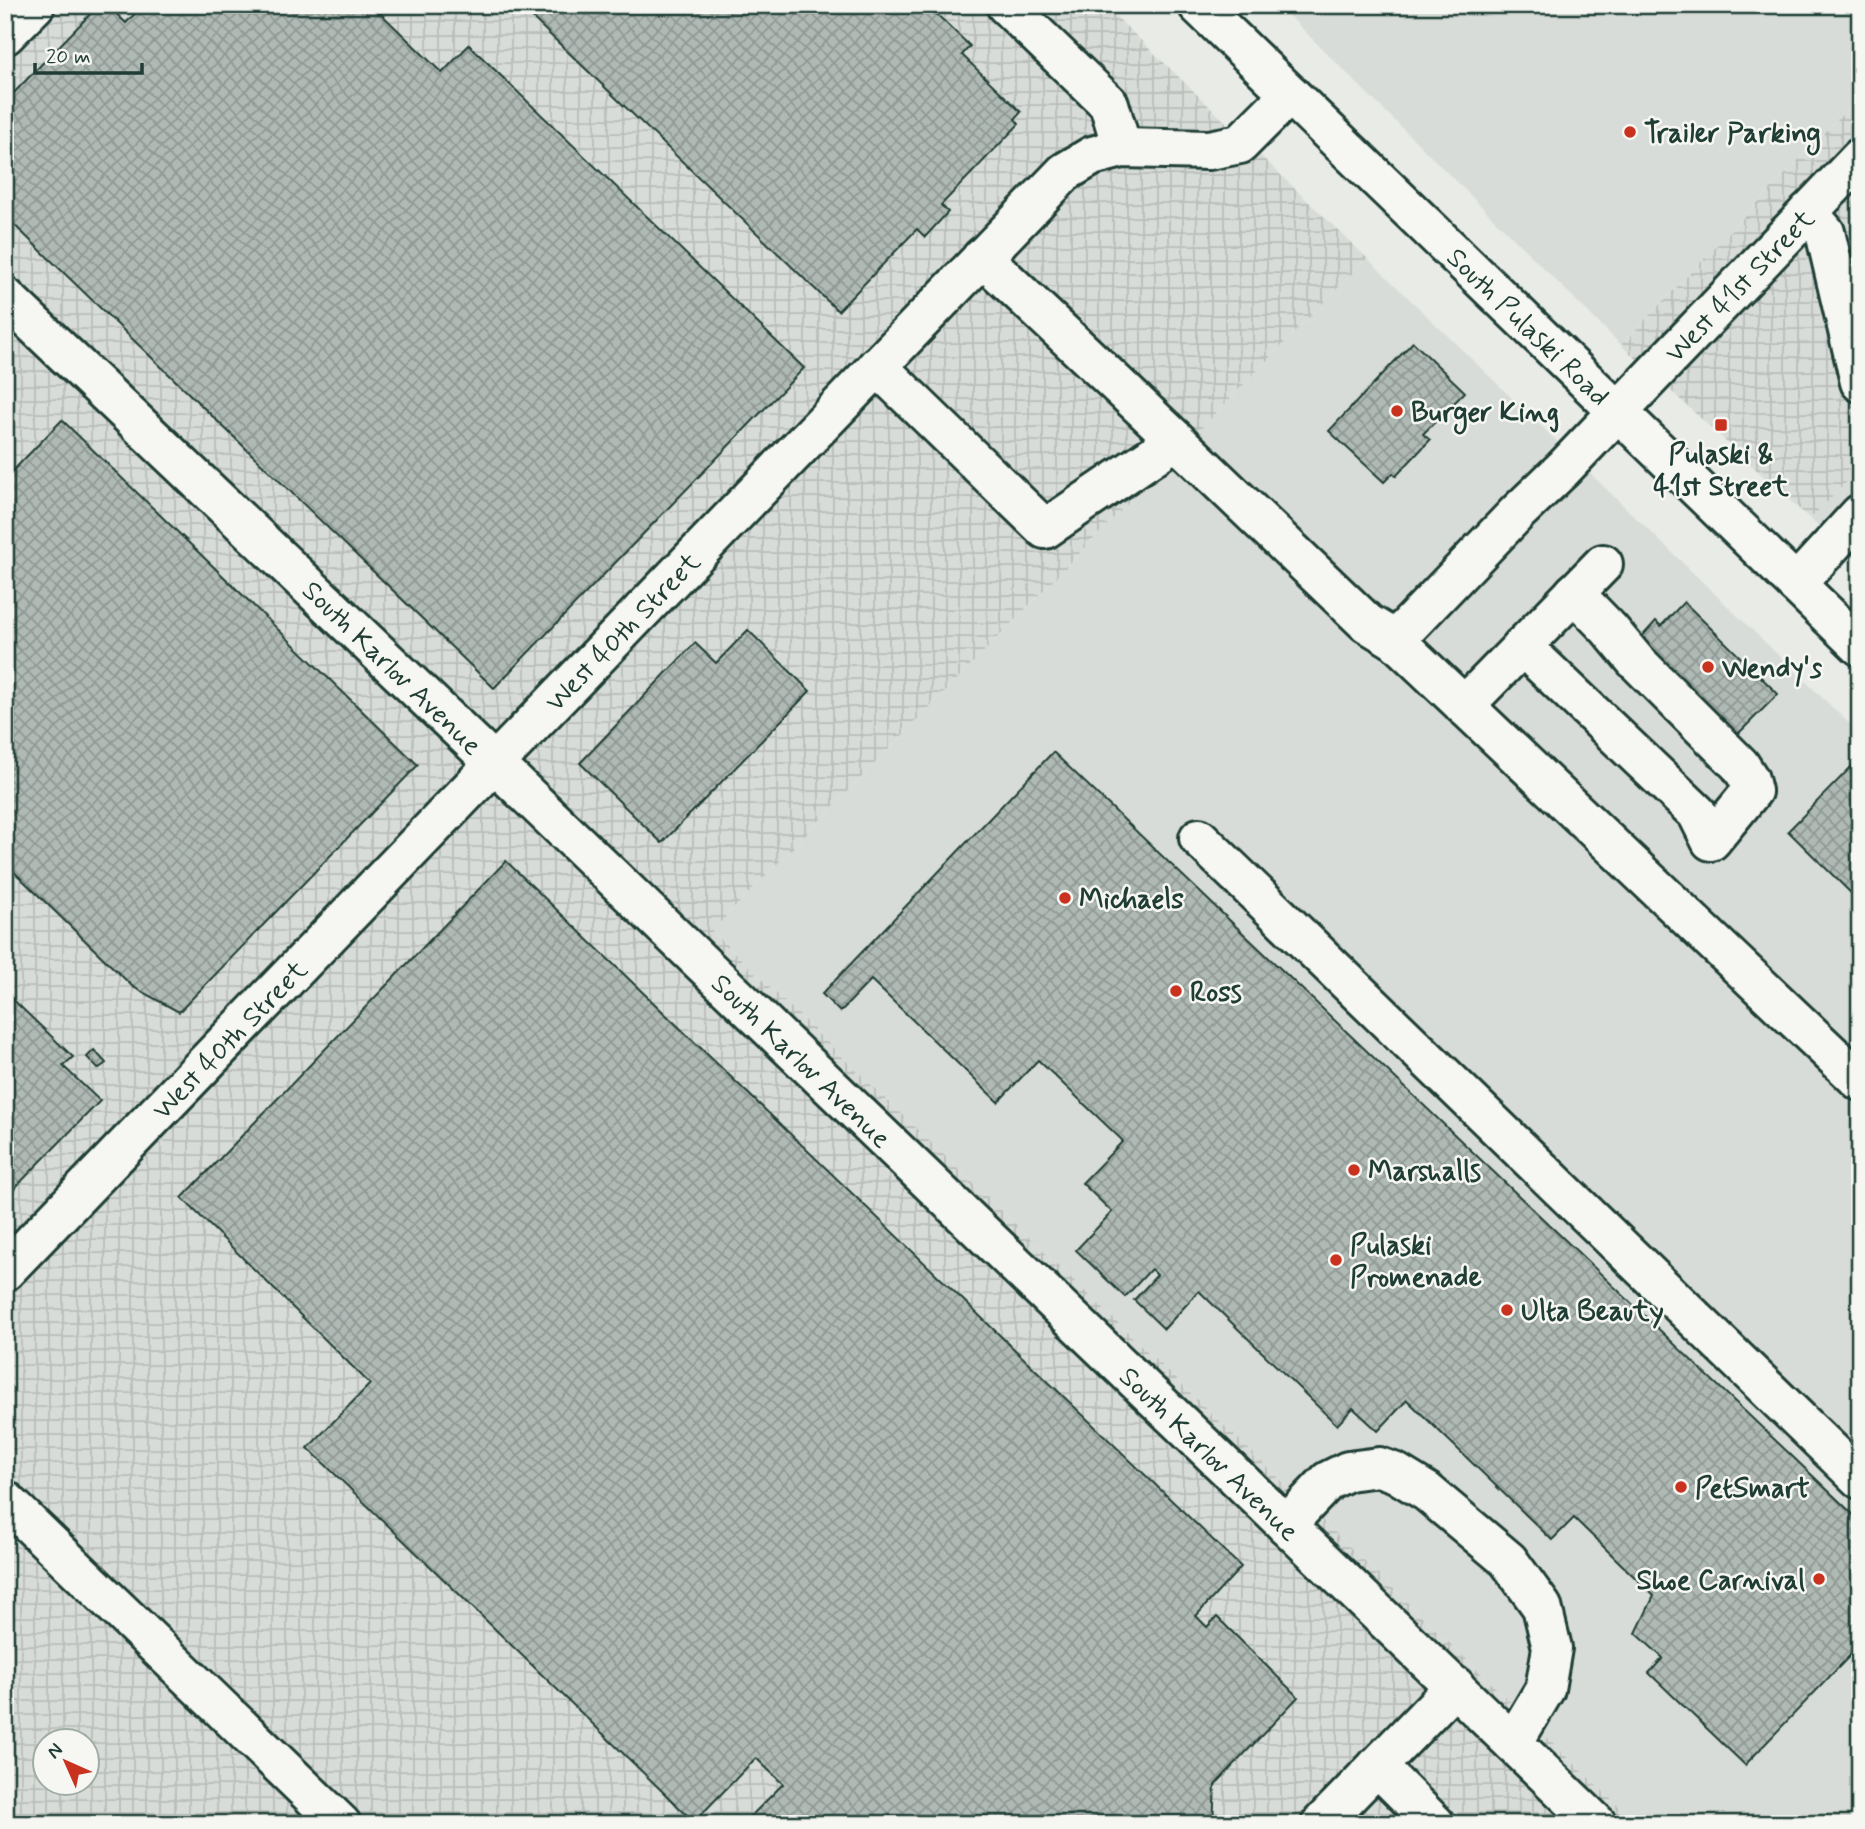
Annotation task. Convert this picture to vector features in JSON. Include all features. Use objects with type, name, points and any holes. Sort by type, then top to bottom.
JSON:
[{"type":"street","points":[[5,35],[35,5]]},
{"type":"street","points":[[1006,5],[1109,104],[1122,148]]},
{"type":"street","name":"South Pulaski Road","points":[[1198,5],[1860,646]]},
{"type":"street","name":"West 40th Street","points":[[5,1271],[1065,172],[1092,156],[1122,148],[1209,150],[1240,144],[1290,94]]},
{"type":"street","name":"West 41st Street","points":[[1395,640],[1618,412],[1816,222],[1860,158]]},
{"type":"street","points":[[1816,222],[1860,250]]},
{"type":"street","points":[[1816,222],[1860,382]]},
{"type":"street","points":[[982,257],[1367,623],[1395,640],[1860,1081]]},
{"type":"street","name":"South Karlov Avenue","points":[[5,297],[1597,1824]]},
{"type":"street","points":[[877,366],[1045,529],[1176,440]]},
{"type":"street","points":[[1796,584],[1860,514]]},
{"type":"street","points":[[1464,706],[1603,564]]},
{"type":"street","points":[[1522,646],[1697,813],[1712,841],[1752,791],[1749,779],[1740,765],[1635,660],[1574,593]]},
{"type":"street","points":[[1199,838],[1860,1479]]},
{"type":"street","points":[[1286,1525],[1328,1481],[1348,1471],[1379,1467],[1396,1473],[1427,1492],[1507,1559],[1542,1607],[1552,1648],[1545,1689],[1513,1743]]},
{"type":"street","points":[[5,1500],[341,1824]]},
{"type":"street","points":[[1321,1824],[1455,1686]]},
{"type":"street","points":[[1377,1766],[1435,1824]]},
{"type":"shaded area","points":[[5,5],[1104,5],[1367,258],[712,931],[1637,1824],[5,1824]]},
{"type":"shaded area","points":[[1278,5],[1860,5],[1860,96],[1621,345]]},
{"type":"shaded area","points":[[1860,96],[1860,469],[1810,519],[1621,345]]},
{"type":"shaded area","name":"Pulaski Promenade","points":[[1367,258],[1860,734],[1860,1824],[1637,1824],[712,931]]},
{"type":"shaded area","points":[[1860,469],[1860,564],[1810,519]]},
{"type":"building","points":[[99,5],[107,5],[126,23],[143,5],[372,5],[442,73],[469,45],[804,368],[494,688],[5,216],[5,102]]},
{"type":"building","points":[[519,5],[927,5],[970,46],[962,55],[1021,112],[1015,119],[1019,124],[941,205],[948,212],[925,237],[917,229],[838,311]]},
{"type":"building","name":"Burger King","points":[[1413,342],[1465,392],[1423,434],[1430,440],[1396,476],[1393,473],[1384,482],[1329,431]]},
{"type":"building","points":[[62,420],[418,765],[179,1012],[133,987],[5,863],[5,479]]},
{"type":"building","name":"Wendy's","points":[[1684,602],[1778,694],[1736,736],[1638,641],[1656,621],[1661,626]]},
{"type":"building","points":[[748,630],[810,691],[662,843],[580,763],[695,643],[716,663]]},
{"type":"building","name":"Pulaski Promenade","points":[[1053,752],[1860,1521],[1860,1645],[1745,1765],[1649,1673],[1663,1658],[1636,1633],[1654,1596],[1574,1518],[1552,1540],[1407,1400],[1378,1431],[1353,1408],[1337,1425],[1199,1291],[1164,1329],[1134,1300],[1157,1275],[1151,1269],[1125,1297],[1076,1250],[1112,1212],[1082,1183],[1123,1141],[1038,1060],[998,1102],[871,980],[840,1012],[822,994]]},
{"type":"building","points":[[1854,764],[1860,769],[1860,902],[1788,831]]},
{"type":"building","points":[[506,861],[1241,1567],[1196,1616],[1207,1627],[1217,1617],[1298,1697],[1215,1785],[1213,1824],[755,1824],[749,1818],[783,1784],[756,1758],[694,1822],[308,1448],[370,1384],[182,1198]]},
{"type":"building","points":[[5,992],[73,1057],[63,1066],[100,1101],[5,1198]]},
{"type":"building","points":[[94,1050],[106,1063],[98,1069],[87,1057]]},
{"type":"place","name":"Trailer Parking","points":[[1630,132]]},
{"type":"place","name":"Burger King","points":[[1397,411]]},
{"type":"place","name":"Pulaski & 41st Street","points":[[1721,425]]},
{"type":"place","name":"Wendy's","points":[[1708,667]]},
{"type":"place","name":"Michaels","points":[[1065,898]]},
{"type":"place","name":"Ross","points":[[1176,991]]},
{"type":"place","name":"Marshalls","points":[[1354,1170]]},
{"type":"place","name":"Pulaski Promenade","points":[[1336,1260]]},
{"type":"place","name":"Ulta Beauty","points":[[1507,1310]]},
{"type":"place","name":"PetSmart","points":[[1681,1487]]},
{"type":"place","name":"Shoe Carnival","points":[[1819,1579]]}]
